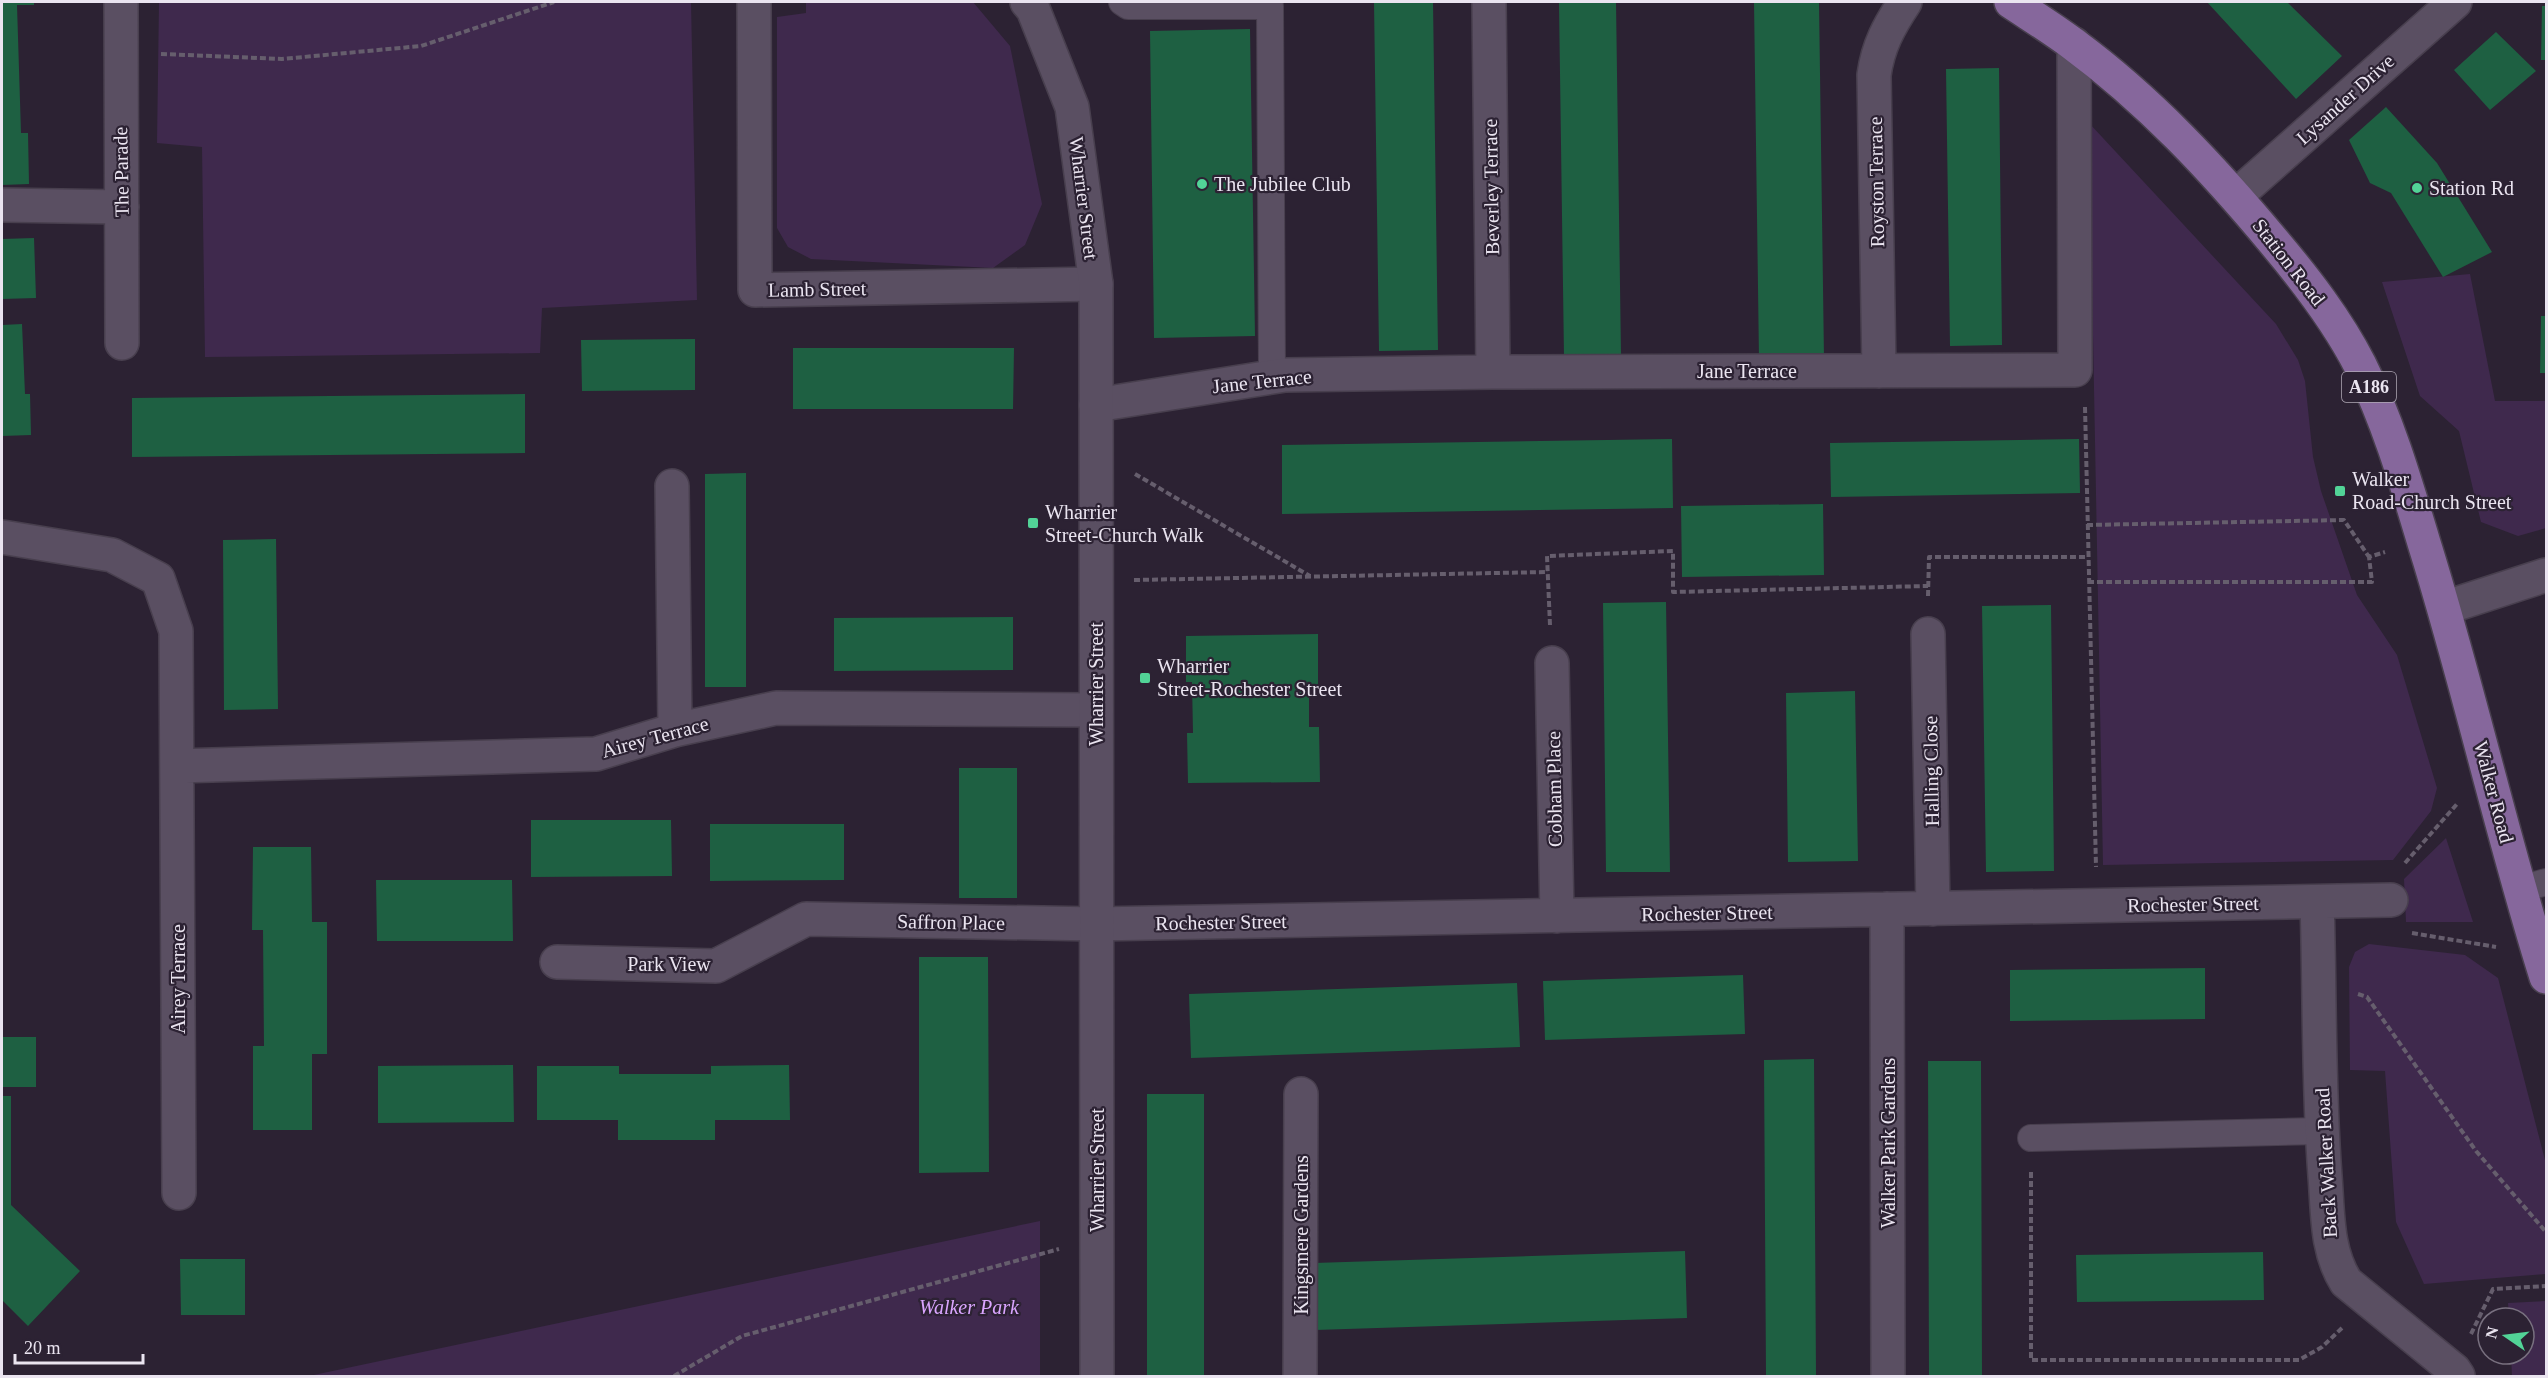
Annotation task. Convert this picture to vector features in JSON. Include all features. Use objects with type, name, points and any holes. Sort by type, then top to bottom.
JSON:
[{"type":"main road","name":"Station Road","points":[[2011,2],[2074,44],[2141,101],[2236,196],[2304,278],[2334,321],[2360,365],[2382,415],[2444,608]]},
{"type":"main road","name":"Walker Road","points":[[2444,608],[2488,770],[2534,885],[2543,965]]},
{"type":"street","name":"The Parade","points":[[121,2],[122,343]]},
{"type":"street","name":"Lamb Street","points":[[754,2],[755,290],[1096,285]]},
{"type":"street","name":"Wharrier Street","points":[[1028,2],[1033,9],[1072,107],[1096,285],[1097,1377]]},
{"type":"street","name":"Beverley Terrace","points":[[1489,2],[1493,372]]},
{"type":"street","name":"Royston Terrace","points":[[1879,371],[1874,75],[1877,51],[1888,28],[1905,2]]},
{"type":"street","name":"Lysander Drive","points":[[2236,196],[2455,2]]},
{"type":"street","points":[[2074,44],[2072,97],[2076,370]]},
{"type":"street","points":[[2,206],[122,207]]},
{"type":"street","name":"Jane Terrace","points":[[1096,405],[1272,377],[1493,372],[2076,370]]},
{"type":"street","points":[[672,486],[675,730]]},
{"type":"street","name":"Airey Terrace","points":[[2,537],[112,555],[158,579],[176,631],[179,1193]]},
{"type":"street","points":[[2444,608],[2547,575]]},
{"type":"street","name":"Halling Close","points":[[1928,634],[1933,909]]},
{"type":"street","name":"Cobham Place","points":[[1552,663],[1557,916]]},
{"type":"street","name":"Airey Terrace","points":[[177,766],[596,754],[675,730],[776,708],[1096,710]]},
{"type":"street","name":"Rochester Street","points":[[1096,924],[2391,900]]},
{"type":"street","name":"Back Walker Road","points":[[2318,902],[2321,1131],[2330,1246],[2336,1265],[2346,1282],[2456,1373]]},
{"type":"street","name":"Walker Park Gardens","points":[[1887,909],[1888,1377]]},
{"type":"street","name":"Saffron Place","points":[[806,919],[1096,924]]},
{"type":"street","name":"Park View","points":[[557,962],[716,966],[806,919]]},
{"type":"street","name":"Kingsmere Gardens","points":[[1300,1377],[1301,1094]]},
{"type":"lane","points":[[1122,2],[1128,6],[1270,6],[1272,377]]},
{"type":"lane","points":[[2031,1138],[2321,1131]]},
{"type":"path","points":[[120,53],[282,59],[421,46],[554,2]]},
{"type":"path","points":[[2076,370],[2085,383],[2087,557],[2097,906]]},
{"type":"path","points":[[1096,451],[1311,576]]},
{"type":"path","points":[[2087,525],[2343,520],[2369,557],[2372,582],[2088,582]]},
{"type":"path","points":[[2369,557],[2423,539]]},
{"type":"path","points":[[1552,663],[1547,556],[1673,551],[1673,592],[1928,586]]},
{"type":"path","points":[[1928,634],[1929,557],[2087,557]]},
{"type":"path","points":[[1096,580],[1548,572]]},
{"type":"path","points":[[2488,770],[2393,877],[2392,930],[2543,965]]},
{"type":"path","points":[[2320,985],[2367,997],[2476,1151],[2547,1232]]},
{"type":"path","points":[[2031,1138],[2031,1360],[2299,1360],[2322,1347],[2369,1301]]},
{"type":"path","points":[[674,1377],[742,1336],[1097,1239]]},
{"type":"path","points":[[2456,1373],[2493,1289],[2547,1286]]},
{"type":"green space","points":[[159,2],[691,2],[697,300],[542,308],[540,353],[205,357],[202,147],[157,143]]},
{"type":"green space","points":[[806,2],[973,2],[1010,46],[1042,204],[1025,245],[993,268],[811,259],[788,247],[777,228],[777,17],[806,13]]},
{"type":"green space","points":[[2089,123],[2276,324],[2298,360],[2305,381],[2313,457],[2321,491],[2357,595],[2397,655],[2437,788],[2431,811],[2393,860],[2103,865]]},
{"type":"green space","points":[[2470,274],[2495,401],[2546,401],[2546,528],[2518,536],[2481,522],[2459,431],[2420,396],[2382,282]]},
{"type":"green space","points":[[2446,838],[2473,922],[2406,922],[2404,879]]},
{"type":"green space","points":[[2369,944],[2465,955],[2498,978],[2546,1164],[2546,1274],[2424,1284],[2396,1222],[2385,1071],[2350,1070],[2349,967],[2355,952]]},
{"type":"green space","name":"Walker Park","points":[[1040,1221],[1040,1376],[309,1376]]},
{"type":"green space","points":[[2546,1301],[2546,1376],[2512,1376],[2512,1366],[2536,1366],[2536,1306],[2508,1306],[2508,1303]]},
{"type":"building","points":[[2,2],[34,2],[34,5],[17,5],[21,133],[28,133],[29,184],[2,185]]},
{"type":"building","points":[[1374,2],[1433,2],[1438,350],[1379,351]]},
{"type":"building","points":[[1559,2],[1616,2],[1621,356],[1564,357]]},
{"type":"building","points":[[1754,2],[1819,2],[1824,358],[1759,359]]},
{"type":"building","points":[[2207,2],[2287,2],[2342,56],[2296,99]]},
{"type":"building","points":[[2542,6],[2546,6],[2546,60],[2541,60]]},
{"type":"building","name":"The Jubilee Club","points":[[1250,29],[1255,336],[1154,338],[1150,31]]},
{"type":"building","points":[[2496,32],[2536,71],[2490,110],[2454,70]]},
{"type":"building","points":[[1999,68],[2002,345],[1950,346],[1946,69]]},
{"type":"building","name":"Station Rd","points":[[2386,107],[2437,163],[2492,252],[2443,277],[2391,193],[2370,183],[2349,140]]},
{"type":"building","points":[[34,238],[36,298],[2,299],[2,239]]},
{"type":"building","points":[[2541,316],[2546,316],[2546,373],[2540,373]]},
{"type":"building","points":[[22,324],[25,394],[30,394],[31,435],[2,436],[2,325]]},
{"type":"building","points":[[695,339],[695,390],[582,391],[581,340]]},
{"type":"building","points":[[793,348],[1014,348],[1013,409],[793,409]]},
{"type":"building","points":[[525,394],[525,453],[132,457],[132,398]]},
{"type":"building","points":[[1672,439],[1673,508],[1282,514],[1282,445]]},
{"type":"building","points":[[2079,439],[2080,493],[1831,497],[1830,443]]},
{"type":"building","points":[[746,473],[746,687],[705,687],[705,474]]},
{"type":"building","points":[[1823,504],[1824,575],[1682,577],[1681,506]]},
{"type":"building","points":[[276,539],[278,709],[224,710],[223,540]]},
{"type":"building","points":[[1666,602],[1670,872],[1606,872],[1603,603]]},
{"type":"building","points":[[2051,605],[2054,871],[1986,872],[1982,606]]},
{"type":"building","points":[[1013,617],[1013,670],[834,671],[834,618]]},
{"type":"building","points":[[1318,634],[1318,686],[1309,686],[1309,727],[1319,727],[1320,782],[1188,783],[1187,733],[1193,733],[1192,682],[1186,682],[1186,636]]},
{"type":"building","points":[[1855,691],[1858,861],[1788,862],[1786,693]]},
{"type":"building","points":[[959,768],[1017,768],[1017,898],[959,898]]},
{"type":"building","points":[[531,820],[671,820],[672,876],[531,877]]},
{"type":"building","points":[[710,824],[844,824],[844,880],[710,881]]},
{"type":"building","points":[[253,847],[311,847],[312,922],[327,922],[327,1054],[312,1054],[312,1130],[253,1130],[253,1046],[264,1046],[263,930],[252,930]]},
{"type":"building","points":[[376,880],[512,880],[513,941],[377,941]]},
{"type":"building","points":[[919,957],[988,957],[989,1172],[919,1173]]},
{"type":"building","points":[[2205,968],[2205,1019],[2010,1021],[2010,970]]},
{"type":"building","points":[[1743,975],[1745,1034],[1545,1040],[1543,981]]},
{"type":"building","points":[[1517,983],[1520,1047],[1191,1058],[1189,994]]},
{"type":"building","points":[[2,1037],[36,1037],[36,1087],[2,1087]]},
{"type":"building","points":[[1814,1059],[1816,1376],[1766,1376],[1764,1060]]},
{"type":"building","points":[[1928,1061],[1981,1061],[1982,1376],[1929,1376]]},
{"type":"building","points":[[513,1065],[514,1122],[378,1123],[378,1066]]},
{"type":"building","points":[[789,1065],[790,1120],[715,1120],[715,1140],[618,1140],[618,1120],[537,1120],[537,1066],[619,1066],[619,1074],[711,1074],[711,1066]]},
{"type":"building","points":[[1147,1094],[1204,1094],[1204,1376],[1147,1376]]},
{"type":"building","points":[[2,1096],[11,1096],[11,1205],[80,1271],[28,1326],[2,1300]]},
{"type":"building","points":[[1685,1251],[1687,1318],[1315,1330],[1314,1263]]},
{"type":"building","points":[[2263,1252],[2264,1300],[2077,1302],[2076,1255]]},
{"type":"building","points":[[180,1259],[245,1259],[245,1315],[181,1315]]},
{"type":"place","name":"The Jubilee Club","points":[[1202,184]]},
{"type":"place","name":"Station Rd","points":[[2417,188]]},
{"type":"place","name":"Walker Road-Church Street","points":[[2340,491]]},
{"type":"place","name":"Wharrier Street-Church Walk","points":[[1033,523]]},
{"type":"place","name":"Wharrier Street-Rochester Street","points":[[1145,678]]}]
